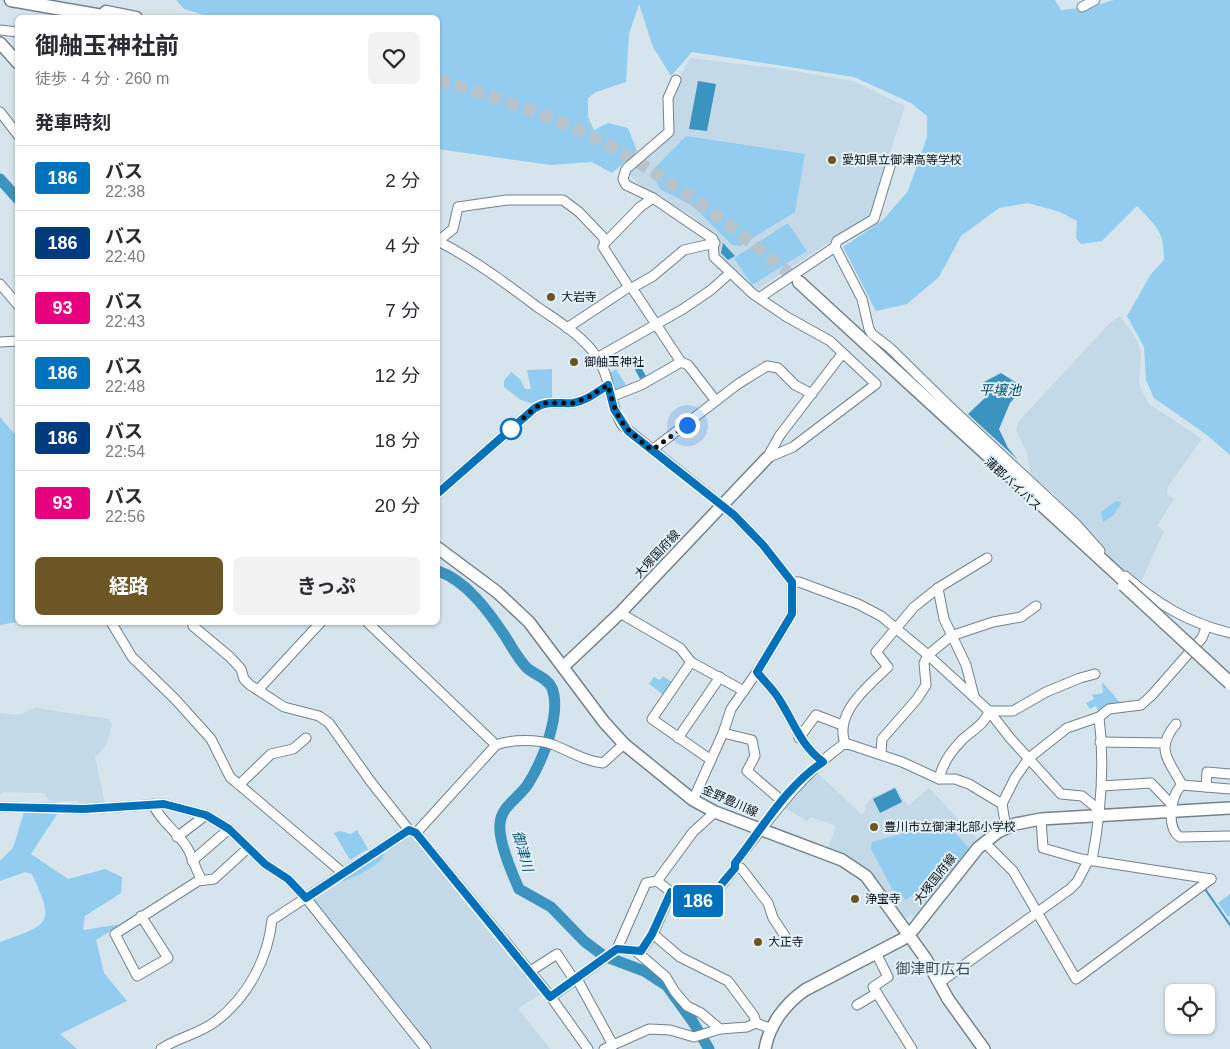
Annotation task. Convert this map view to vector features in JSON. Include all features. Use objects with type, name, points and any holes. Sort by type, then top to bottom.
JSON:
[{"type":"highway","points":[[11,0],[97,15]]},
{"type":"highway","points":[[34,0],[119,15]]},
{"type":"highway","name":"蒲郡バイパス","points":[[798,283],[1230,683]]},
{"type":"highway","name":"蒲郡バイパス","points":[[1125,584],[1230,678]]},
{"type":"main road","points":[[0,44],[15,60]]},
{"type":"main road","name":"大塚国府線","points":[[564,666],[620,613],[767,458]]},
{"type":"main road","name":"金野豊川線","points":[[440,549],[497,592],[528,622],[564,666],[604,722],[624,744],[693,800],[715,812],[832,856],[859,870],[873,883],[926,959],[939,983],[984,1049]]},
{"type":"main road","name":"大塚国府線","points":[[765,1049],[772,1029],[786,1008],[798,996],[908,935],[984,842],[1006,828],[1023,821],[1099,812],[1171,808],[1230,808]]},
{"type":"street","points":[[1082,7],[1095,0]]},
{"type":"street","points":[[0,30],[15,32]]},
{"type":"street","points":[[676,80],[668,98],[669,132],[626,169],[623,179],[626,185],[653,198],[713,239],[715,243],[714,257],[730,273],[759,298],[787,317],[830,341],[876,384],[793,447],[767,458]]},
{"type":"street","points":[[0,112],[15,131]]},
{"type":"street","points":[[759,298],[835,247],[837,241],[874,219],[892,160]]},
{"type":"street","points":[[605,243],[640,207],[653,198]]},
{"type":"street","points":[[440,239],[453,229],[458,207],[507,200],[563,200],[579,212],[604,237],[605,243],[603,247],[630,288],[656,323],[681,362],[688,365],[716,401]]},
{"type":"street","points":[[440,242],[464,254],[583,341],[597,358],[608,385],[614,409],[622,425],[722,505],[763,545],[792,582],[858,604],[881,616],[974,696],[1061,794],[1082,796],[1099,812]]},
{"type":"street","points":[[567,328],[630,288],[653,276],[684,250],[715,243]]},
{"type":"street","points":[[835,247],[862,299],[869,329],[872,334],[890,348],[946,404],[1076,524],[1111,564],[1138,588],[1182,618],[1206,628],[1230,633]]},
{"type":"street","points":[[597,358],[656,323],[672,316],[711,290],[730,273]]},
{"type":"street","points":[[0,284],[15,302]]},
{"type":"street","points":[[0,342],[15,341]]},
{"type":"street","points":[[767,458],[780,434],[842,354]]},
{"type":"street","points":[[611,398],[640,385],[681,362]]},
{"type":"street","points":[[652,450],[716,401],[767,366],[778,368],[796,385],[812,394]]},
{"type":"street","points":[[440,491],[535,408],[552,402],[573,403],[587,398],[608,385]]},
{"type":"street","points":[[987,558],[938,588],[914,607],[895,629],[876,652],[888,667],[860,694],[842,725],[841,734],[845,743],[881,754],[939,779],[955,779],[969,784],[1002,804]]},
{"type":"street","points":[[693,800],[731,709],[757,672],[792,614],[792,582]]},
{"type":"street","points":[[938,588],[944,619],[966,665],[974,696]]},
{"type":"street","points":[[881,754],[882,739],[917,699],[926,685],[924,663],[928,655],[951,636],[993,622],[1021,617],[1036,606]]},
{"type":"street","points":[[620,613],[680,648],[691,662],[744,690]]},
{"type":"street","points":[[113,625],[132,657],[175,699],[211,739],[227,773],[343,873]]},
{"type":"street","points":[[193,625],[230,657],[241,669],[244,679],[258,690],[284,708],[319,716],[329,723],[371,782],[530,972],[588,1049]]},
{"type":"street","points":[[258,690],[317,625]]},
{"type":"street","points":[[370,625],[496,746]]},
{"type":"street","points":[[1006,828],[1002,804],[1014,778],[1029,758],[1067,728],[1099,717],[1109,709],[1141,705],[1202,638],[1206,628]]},
{"type":"street","points":[[691,662],[652,719],[711,760]]},
{"type":"street","points":[[757,672],[780,701],[799,738],[808,751],[823,762]]},
{"type":"street","points":[[989,711],[1013,711],[1046,692],[1095,674]]},
{"type":"street","points":[[678,738],[720,678]]},
{"type":"street","points":[[939,779],[941,769],[950,755],[962,740],[987,719],[989,711]]},
{"type":"street","points":[[799,738],[816,715],[842,725]]},
{"type":"street","points":[[939,983],[1077,882],[1090,860],[1099,812],[1102,786],[1099,717]]},
{"type":"street","points":[[1176,724],[1166,736],[1164,743],[1167,756],[1182,785]]},
{"type":"street","points":[[723,732],[752,740],[756,756],[747,771],[782,801]]},
{"type":"street","points":[[239,785],[270,754],[293,749],[306,738]]},
{"type":"street","points":[[161,1049],[216,1022],[245,992],[264,956],[266,943],[272,930],[272,920],[343,873],[412,831],[496,746],[506,742],[544,742],[590,762],[603,763],[624,744]]},
{"type":"street","points":[[1100,742],[1164,743]]},
{"type":"street","points":[[657,881],[671,892],[692,903],[715,892],[735,868],[735,863],[782,801],[813,769],[845,743]]},
{"type":"street","points":[[1206,787],[1207,772],[1230,774]]},
{"type":"street","points":[[1102,786],[1151,783],[1171,808],[1175,833],[1180,837],[1230,836]]},
{"type":"street","points":[[1182,785],[1230,789]]},
{"type":"street","points":[[1171,808],[1182,785]]},
{"type":"street","points":[[153,804],[159,817],[188,850],[202,880]]},
{"type":"street","points":[[0,807],[84,809],[164,804],[206,815],[229,829],[265,864],[288,879],[306,898],[426,1049]]},
{"type":"street","points":[[550,997],[617,949],[646,883],[657,881],[693,832],[715,812]]},
{"type":"street","points":[[177,837],[206,815]]},
{"type":"street","points":[[984,842],[1014,871],[1076,978],[1212,879],[1090,860],[1043,848],[1041,819]]},
{"type":"street","points":[[192,861],[229,829]]},
{"type":"street","points":[[141,916],[168,958],[136,976],[115,934],[141,916],[202,880],[214,879],[248,848]]},
{"type":"street","points":[[735,868],[741,868],[768,904],[773,918],[785,936]]},
{"type":"street","points":[[637,952],[641,951],[652,934],[671,892]]},
{"type":"street","points":[[652,934],[680,957],[728,981],[754,1016],[756,1023]]},
{"type":"street","points":[[617,949],[637,952],[666,977],[675,992],[687,1006],[701,1013],[720,1029]]},
{"type":"street","points":[[876,953],[888,977],[873,987],[912,1049]]},
{"type":"street","points":[[530,972],[557,954],[576,980],[609,1047],[624,1045],[654,1029],[670,1030],[694,1037],[705,1032],[747,1027],[756,1023],[772,1029]]},
{"type":"street","points":[[857,1005],[877,993]]},
{"type":"shaded area","points":[[176,0],[1055,0],[1061,10],[1090,7],[1114,0],[1230,0],[1230,455],[1207,435],[1154,398],[1146,380],[1144,347],[1127,316],[1151,274],[1164,260],[1164,250],[1158,230],[1137,206],[1102,241],[1081,244],[1076,238],[1077,221],[1060,212],[1028,203],[999,208],[961,236],[939,277],[907,304],[876,311],[843,247],[883,220],[908,191],[927,137],[927,116],[911,103],[854,77],[692,52],[671,76],[653,47],[639,4],[629,34],[626,82],[596,92],[588,98],[588,117],[594,130],[608,123],[628,128],[637,151],[612,173],[592,162],[551,165],[440,149],[440,15],[204,15],[184,9]]},
{"type":"shaded area","name":"愛知県立御津高等学校","points":[[690,58],[783,69],[853,81],[905,106],[870,216],[755,291],[718,257],[718,241],[691,215],[654,197],[630,176],[630,173],[671,133],[672,92]]},
{"type":"shaded area","points":[[686,136],[805,154],[795,212],[740,246],[732,245],[693,206],[660,189],[651,172]]},
{"type":"shaded area","points":[[788,223],[807,251],[752,285],[734,258]]},
{"type":"shaded area","points":[[1120,316],[1137,340],[1141,353],[1139,386],[1149,404],[1202,439],[1168,486],[1167,494],[1174,499],[1157,526],[1164,531],[1140,584],[1111,559],[1054,494],[1031,478],[1027,453],[1016,430],[1019,421],[1110,323]]},
{"type":"shaded area","points":[[552,369],[552,398],[533,404],[521,400],[504,387],[504,381],[511,372],[520,379],[525,389],[531,389],[527,370]]},
{"type":"shaded area","points":[[616,369],[627,387],[615,393],[607,374]]},
{"type":"shaded area","points":[[0,417],[15,434],[15,622],[0,625]]},
{"type":"shaded area","points":[[1116,501],[1121,502],[1121,504],[1113,516],[1103,522],[1101,512]]},
{"type":"shaded area","points":[[663,676],[673,683],[665,696],[649,684],[654,677],[660,680]]},
{"type":"shaded area","points":[[1102,682],[1123,706],[1099,713],[1096,706],[1090,709],[1086,703],[1094,699],[1092,695],[1103,693]]},
{"type":"shaded area","points":[[36,708],[109,719],[112,725],[106,746],[95,757],[105,804],[82,805],[77,801],[49,801],[45,793],[4,792],[0,794],[0,713],[18,715]]},
{"type":"shaded area","points":[[814,770],[862,815],[867,808],[865,805],[873,797],[895,787],[908,806],[929,788],[979,841],[959,863],[917,919],[912,914],[902,922],[887,898],[827,851],[836,826],[811,817],[807,821],[783,807]]},
{"type":"shaded area","points":[[24,812],[57,814],[31,854],[68,879],[105,869],[122,877],[121,893],[85,916],[83,930],[122,924],[96,940],[104,973],[127,1001],[60,1034],[77,1049],[0,1049],[0,942],[38,926],[43,920],[45,913],[40,891],[32,874],[25,872],[0,881],[0,861],[13,848]]},
{"type":"shaded area","points":[[944,822],[969,848],[944,879],[938,875],[906,900],[901,895],[896,896],[871,849],[872,842]]},
{"type":"shaded area","points":[[357,830],[368,849],[350,860],[334,833],[340,831],[351,834]]},
{"type":"shaded area","points":[[409,834],[413,835],[541,991],[539,995],[519,1008],[550,1049],[429,1049],[314,902],[315,895]]},
{"type":"shaded area","points":[[384,851],[382,859],[367,870],[352,878],[334,883]]},
{"type":"shaded area","points":[[1230,894],[1230,916],[1228,917],[1218,903]]},
{"type":"water","points":[[698,81],[716,84],[707,131],[689,129]]},
{"type":"water","points":[[723,243],[735,256],[728,260],[721,253]]},
{"type":"water","points":[[634,355],[646,376],[640,379],[629,358]]},
{"type":"water","name":"平壌池","points":[[1001,373],[1020,385],[1022,389],[1010,403],[999,429],[1008,448],[1018,460],[968,414],[985,398],[982,383]]},
{"type":"water","points":[[895,788],[902,802],[880,813],[873,799]]},
{"type":"waterway","name":"御津川","points":[[0,179],[15,196]]},
{"type":"waterway","name":"御津川","points":[[440,572],[458,582],[476,598],[492,617],[526,667],[547,681],[552,688],[554,711],[549,738],[528,784],[507,807],[500,824],[503,848],[519,889],[551,907],[584,941],[604,956],[644,971],[667,986],[693,1022],[709,1049]]},
{"type":"waterway","points":[[1205,889],[1230,925]]},
{"type":"tunnel","points":[[440,81],[524,108],[567,125],[608,145],[659,175],[707,209],[754,244],[799,282]]},
{"type":"bus line","name":"186","points":[[0,807],[84,809],[164,804],[206,815],[229,829],[265,864],[288,879],[306,898],[409,830],[416,833],[550,997],[604,961],[617,949],[641,951],[652,934],[671,892],[692,903],[715,892],[735,868],[735,863],[782,801],[804,777],[823,762],[808,751],[799,738],[780,701],[757,672],[792,614],[792,582],[763,545],[734,515],[622,425],[614,409],[608,385],[587,398],[573,403],[543,403],[535,408],[440,491]]},
{"type":"place","name":"愛知県立御津高等学校","points":[[832,160]]},
{"type":"place","name":"大岩寺","points":[[551,297]]},
{"type":"place","name":"御舳玉神社","points":[[574,362]]},
{"type":"place","name":"豊川市立御津北部小学校","points":[[874,827]]},
{"type":"place","name":"浄宝寺","points":[[855,899]]},
{"type":"place","name":"大正寺","points":[[758,942]]},
{"type":"district","name":"御津町広石","points":[[933,969]]},
{"type":"route","points":[[511,429],[507,432],[543,403],[573,403],[587,398],[608,385],[614,409],[622,425],[652,450],[687,425]]}]
